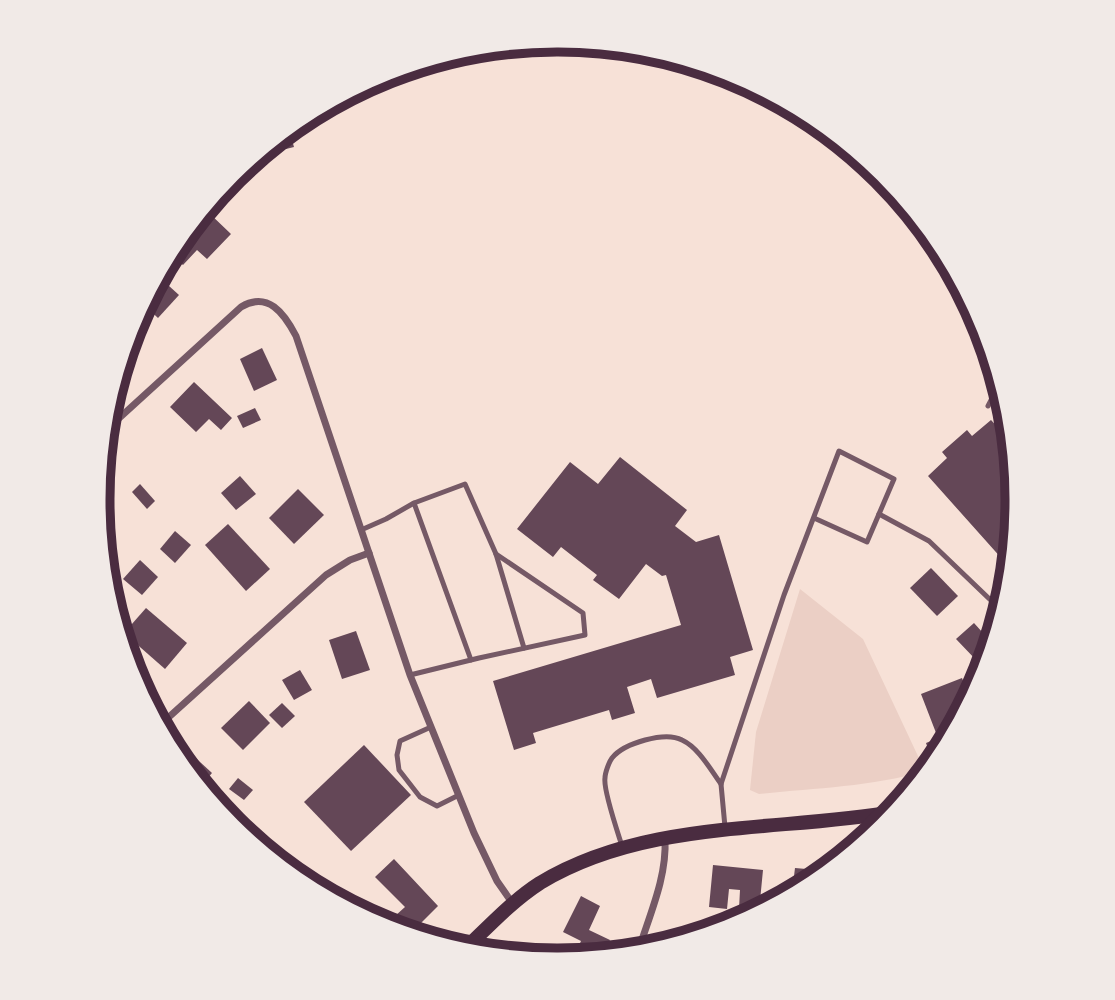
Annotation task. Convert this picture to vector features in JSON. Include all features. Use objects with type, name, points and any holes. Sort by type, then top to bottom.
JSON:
[{"type":"main road","points":[[475,940],[513,904],[541,883],[570,868],[623,848],[665,839],[875,814]]},
{"type":"street","points":[[118,418],[241,307],[257,300],[264,301],[286,319],[296,336],[410,675],[492,871],[502,891],[513,904]]},
{"type":"street","points":[[167,719],[326,575],[350,560],[369,553]]},
{"type":"street","points":[[642,940],[663,874],[665,839]]},
{"type":"lane","points":[[988,406],[993,397]]},
{"type":"lane","points":[[726,831],[721,784],[784,595],[839,451],[894,479],[867,542],[814,518]]},
{"type":"lane","points":[[361,530],[414,503],[465,484],[496,554],[524,648]]},
{"type":"lane","points":[[414,503],[471,660]]},
{"type":"lane","points":[[879,513],[929,541],[993,602]]},
{"type":"lane","points":[[410,675],[585,635],[583,613],[496,554]]},
{"type":"lane","points":[[432,727],[400,741],[397,755],[399,769],[420,797],[437,806],[459,795]]},
{"type":"lane","points":[[623,848],[604,779],[611,758],[625,748],[651,738],[668,736],[681,739],[694,748],[721,784]]},
{"type":"shaded area","points":[[800,589],[863,639],[921,762],[911,775],[905,776],[842,786],[759,794],[750,790],[756,732]]},
{"type":"building","points":[[292,140],[294,147],[286,149],[285,145]]},
{"type":"building","points":[[212,216],[231,234],[207,259],[197,250],[183,265],[179,261]]},
{"type":"building","points":[[166,283],[179,295],[158,318],[152,312]]},
{"type":"building","points":[[262,348],[277,380],[254,391],[240,359]]},
{"type":"building","points":[[194,382],[232,418],[221,430],[209,419],[196,432],[170,407]]},
{"type":"building","points":[[255,408],[261,420],[243,428],[237,416]]},
{"type":"building","points":[[991,420],[999,428],[1005,500],[1001,558],[928,476],[947,458],[942,452],[967,430],[972,436]]},
{"type":"building","points":[[620,457],[687,510],[675,526],[696,542],[719,535],[753,650],[730,657],[735,675],[657,698],[651,679],[627,687],[635,713],[612,720],[609,710],[533,733],[536,743],[514,750],[493,681],[681,625],[666,575],[662,576],[646,564],[619,599],[593,580],[597,575],[561,547],[553,557],[517,529],[570,462],[598,484]]},
{"type":"building","points":[[240,476],[256,494],[236,510],[221,493]]},
{"type":"building","points":[[140,484],[155,501],[147,509],[132,492]]},
{"type":"building","points":[[298,489],[324,515],[294,544],[269,518]]},
{"type":"building","points":[[228,524],[270,569],[246,591],[205,545]]},
{"type":"building","points":[[175,531],[191,545],[175,563],[160,549]]},
{"type":"building","points":[[140,560],[158,577],[142,595],[123,579]]},
{"type":"building","points":[[931,568],[958,596],[937,616],[910,588]]},
{"type":"building","points":[[146,608],[187,643],[165,669],[133,641],[129,628]]},
{"type":"building","points":[[974,623],[984,634],[975,659],[956,639]]},
{"type":"building","points":[[356,631],[370,670],[342,679],[329,640]]},
{"type":"building","points":[[300,670],[312,690],[294,700],[282,680]]},
{"type":"building","points":[[962,678],[965,685],[937,737],[921,694]]},
{"type":"building","points":[[249,701],[270,723],[243,750],[221,728]]},
{"type":"building","points":[[282,703],[295,716],[282,728],[269,715]]},
{"type":"building","points":[[936,739],[929,751],[926,743]]},
{"type":"building","points":[[364,745],[411,795],[351,851],[304,802]]},
{"type":"building","points":[[186,751],[212,773],[207,778],[202,772]]},
{"type":"building","points":[[238,778],[253,790],[244,800],[229,789]]},
{"type":"building","points":[[394,859],[438,906],[419,925],[396,917],[405,907],[375,877]]},
{"type":"building","points":[[713,865],[763,870],[760,898],[739,908],[740,890],[729,889],[727,909],[709,907]]},
{"type":"building","points":[[795,868],[810,869],[806,872],[794,880]]},
{"type":"building","points":[[581,896],[600,906],[589,930],[610,940],[608,945],[578,947],[581,941],[563,932]]}]
